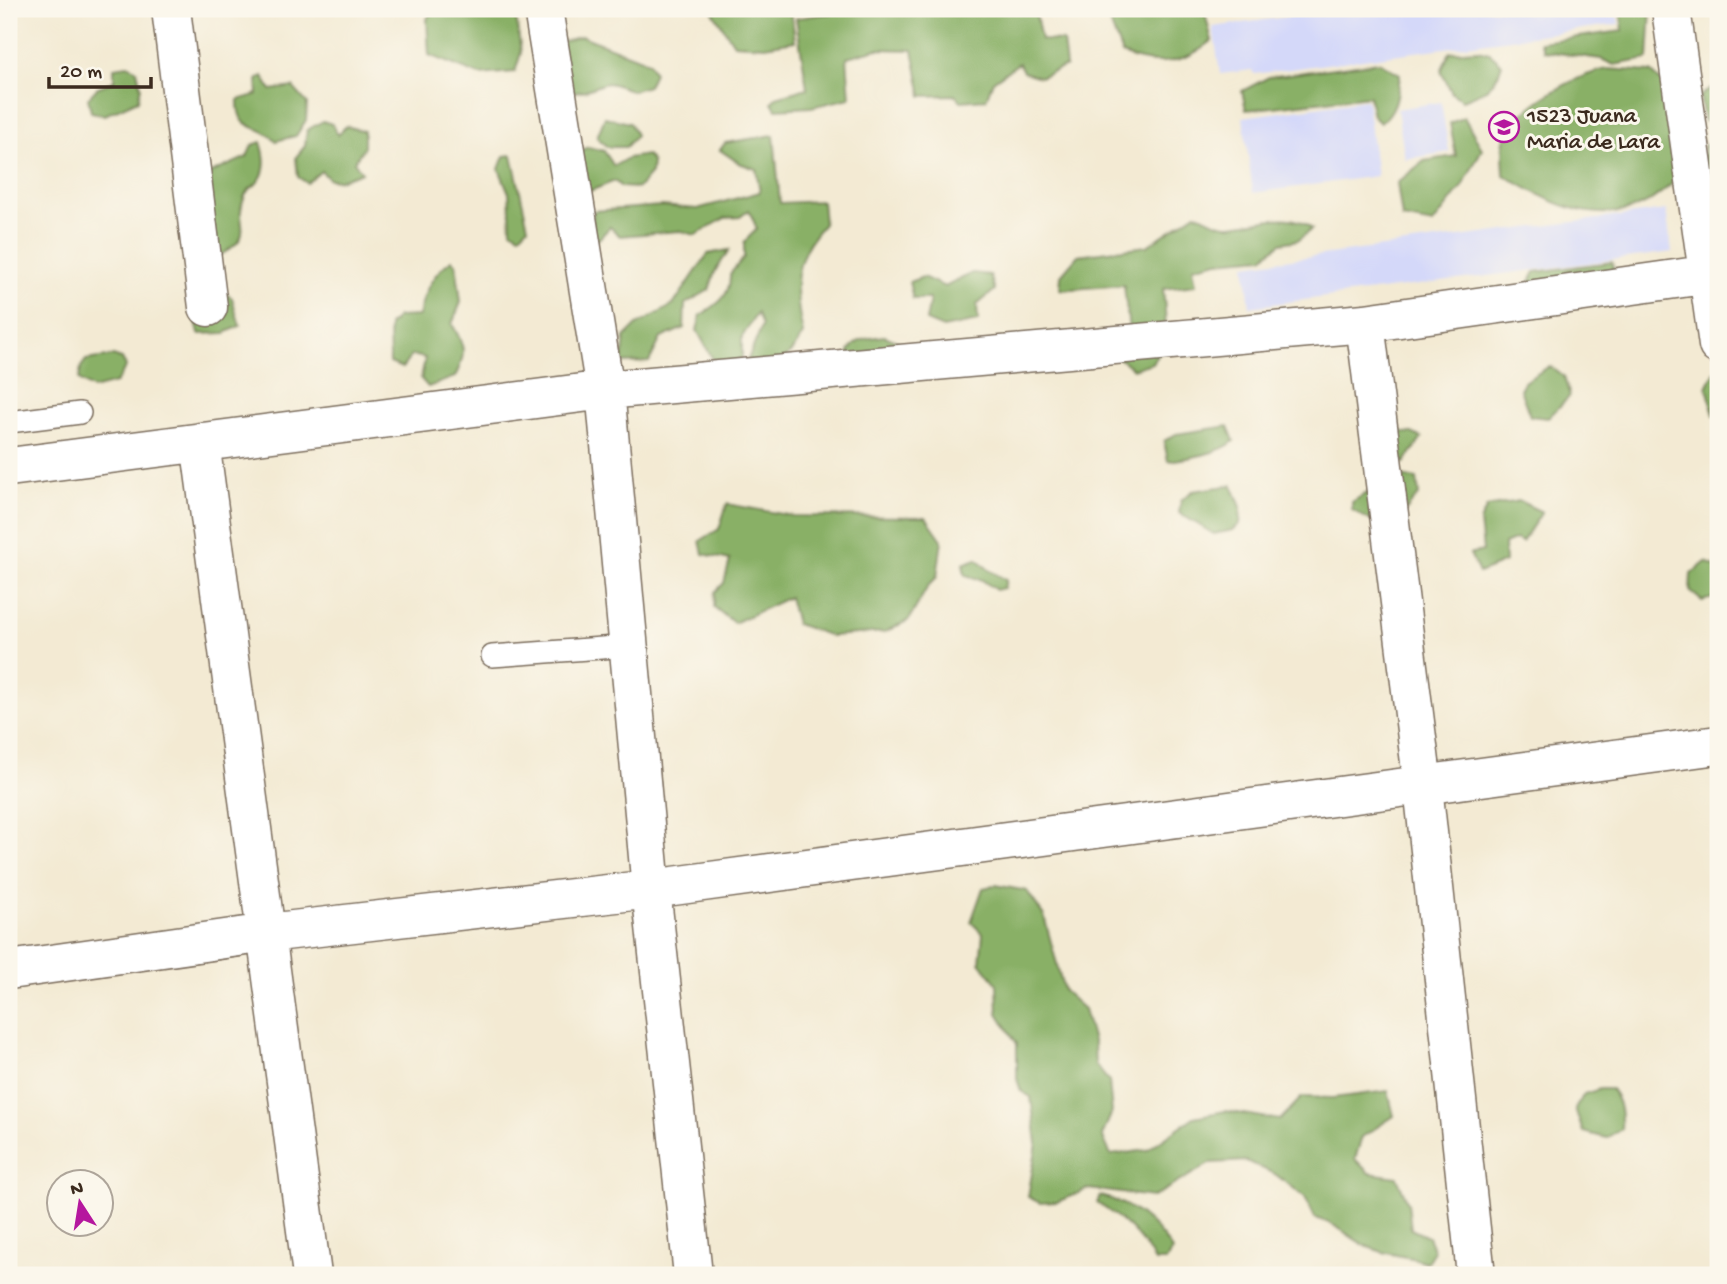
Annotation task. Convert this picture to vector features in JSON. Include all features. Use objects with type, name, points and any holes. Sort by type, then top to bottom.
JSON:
[{"type":"street","points":[[171,9],[208,307]]},
{"type":"street","points":[[543,9],[605,390],[651,889],[694,1275]]},
{"type":"street","points":[[1671,9],[1712,274],[1718,345]]},
{"type":"street","points":[[9,467],[605,390],[1365,323],[1712,274]]},
{"type":"street","points":[[1365,323],[1423,786],[1476,1275]]},
{"type":"street","points":[[201,442],[312,1275]]},
{"type":"street","points":[[9,970],[267,933],[651,889],[1718,745]]},
{"type":"lane","points":[[9,422],[80,413]]},
{"type":"lane","points":[[492,656],[629,646]]},
{"type":"shaded area","points":[[1345,9],[1616,9],[1619,24],[1254,74],[1252,70],[1220,74],[1213,27]]},
{"type":"shaded area","points":[[1367,100],[1377,176],[1253,193],[1243,117]]},
{"type":"shaded area","points":[[1441,102],[1449,152],[1405,159],[1397,109]]},
{"type":"shaded area","points":[[1666,210],[1672,252],[1250,307],[1245,265]]},
{"type":"green space","points":[[433,9],[515,9],[521,53],[515,72],[479,75],[429,55],[427,19]]},
{"type":"green space","points":[[711,9],[791,9],[795,41],[765,46],[734,44]]},
{"type":"green space","points":[[862,9],[1035,9],[1041,40],[1063,41],[1066,66],[1040,77],[1023,72],[1019,63],[993,81],[986,99],[961,101],[955,95],[922,96],[913,50],[877,49],[847,57],[850,98],[811,107],[776,109],[772,102],[776,97],[807,88],[796,18]]},
{"type":"green space","points":[[1105,9],[1204,9],[1212,41],[1180,59],[1158,62],[1134,58],[1122,54]]},
{"type":"green space","points":[[1620,9],[1651,9],[1648,59],[1614,65],[1601,59],[1544,51],[1540,42],[1623,31]]},
{"type":"green space","points":[[582,36],[649,62],[654,73],[648,86],[632,91],[605,83],[572,92],[557,43]]},
{"type":"green space","points":[[1477,50],[1490,53],[1502,64],[1496,78],[1487,88],[1462,100],[1452,93],[1441,71],[1450,52]]},
{"type":"green space","points":[[1379,62],[1400,74],[1393,107],[1380,123],[1373,116],[1369,96],[1246,110],[1242,91],[1269,77]]},
{"type":"green space","points":[[128,65],[137,70],[141,87],[138,100],[105,115],[91,112],[88,98],[98,87],[114,81],[114,67]]},
{"type":"green space","points":[[1608,69],[1651,72],[1669,89],[1695,165],[1645,204],[1620,212],[1602,213],[1551,201],[1504,175],[1505,137],[1522,114],[1565,85]]},
{"type":"green space","points":[[263,76],[271,90],[293,87],[307,103],[306,120],[296,136],[276,141],[241,118],[238,100],[258,94],[257,80]]},
{"type":"green space","points":[[1718,84],[1718,123],[1704,121],[1700,96]]},
{"type":"green space","points":[[605,117],[630,123],[636,135],[626,147],[607,147],[597,137]]},
{"type":"green space","points":[[1464,117],[1482,149],[1463,185],[1433,224],[1402,218],[1397,183],[1424,161],[1456,156],[1450,123]]},
{"type":"green space","points":[[323,121],[332,124],[338,135],[346,126],[364,131],[364,147],[354,162],[362,172],[340,180],[329,179],[321,171],[307,183],[298,177],[296,157],[305,146],[307,130]]},
{"type":"green space","points":[[774,135],[780,203],[822,201],[824,224],[813,237],[800,262],[797,289],[803,334],[791,352],[778,364],[741,376],[762,326],[757,313],[742,337],[742,358],[717,367],[697,330],[701,315],[726,294],[730,274],[744,257],[744,242],[757,229],[749,210],[740,217],[725,218],[696,235],[679,231],[620,236],[610,227],[591,247],[593,211],[662,206],[697,209],[760,192],[756,169],[739,163],[720,150],[725,143]]},
{"type":"green space","points":[[1718,140],[1718,208],[1698,204],[1705,145]]},
{"type":"green space","points":[[261,142],[265,159],[263,175],[245,195],[241,215],[242,235],[232,248],[219,256],[193,181],[247,157],[252,145]]},
{"type":"green space","points":[[588,147],[604,151],[614,166],[628,158],[647,155],[652,162],[651,173],[638,188],[621,187],[615,181],[590,191],[570,156]]},
{"type":"green space","points":[[512,155],[528,227],[520,235],[511,230],[509,193],[499,169],[504,156]]},
{"type":"green space","points":[[1196,213],[1223,225],[1283,219],[1303,223],[1312,229],[1298,240],[1281,243],[1263,257],[1218,261],[1193,267],[1196,285],[1163,289],[1166,319],[1162,344],[1152,363],[1133,369],[1105,347],[1129,331],[1124,285],[1060,290],[1061,275],[1078,255],[1147,246]]},
{"type":"green space","points":[[729,250],[715,272],[709,290],[685,304],[684,328],[661,338],[649,362],[622,363],[625,337],[637,325],[673,305],[708,254]]},
{"type":"green space","points":[[452,260],[456,263],[461,302],[452,324],[460,338],[463,355],[455,377],[428,387],[421,379],[425,358],[412,355],[402,368],[390,363],[389,325],[398,317],[419,316],[430,284],[439,271]]},
{"type":"green space","points":[[1612,262],[1615,272],[1529,283],[1535,272]]},
{"type":"green space","points":[[972,273],[990,275],[995,290],[977,305],[978,321],[943,328],[926,321],[930,299],[913,299],[909,282],[923,277],[945,287]]},
{"type":"green space","points":[[220,290],[232,298],[240,326],[225,333],[199,334],[195,317]]},
{"type":"green space","points":[[885,336],[903,344],[878,371],[846,361],[855,344],[865,339]]},
{"type":"green space","points":[[113,356],[122,359],[126,366],[116,383],[93,389],[79,380],[81,367],[86,360]]},
{"type":"green space","points":[[1550,366],[1564,377],[1570,396],[1548,418],[1530,416],[1520,389],[1524,382]]},
{"type":"green space","points":[[1718,366],[1718,419],[1714,415],[1707,387]]},
{"type":"green space","points":[[1398,423],[1402,433],[1412,433],[1422,438],[1404,463],[1393,455],[1384,428]]},
{"type":"green space","points":[[1228,426],[1234,441],[1228,445],[1203,455],[1168,461],[1164,441],[1176,434]]},
{"type":"green space","points":[[1396,475],[1417,479],[1419,494],[1404,513],[1375,523],[1352,510],[1352,502]]},
{"type":"green space","points":[[1232,485],[1241,507],[1240,524],[1233,530],[1214,534],[1179,513],[1181,500],[1193,491]]},
{"type":"green space","points":[[1519,501],[1542,512],[1522,542],[1516,539],[1504,544],[1505,562],[1479,573],[1470,554],[1483,551],[1480,521],[1487,507]]},
{"type":"green space","points":[[727,504],[793,516],[926,517],[942,540],[937,577],[928,586],[909,620],[885,632],[831,636],[796,624],[789,597],[734,623],[714,607],[715,592],[724,583],[730,560],[703,554],[700,541],[719,529]]},
{"type":"green space","points":[[977,559],[1006,580],[1004,588],[996,590],[982,580],[965,575],[963,564]]},
{"type":"green space","points":[[1706,562],[1718,568],[1718,597],[1702,601],[1690,591],[1691,574]]},
{"type":"green space","points":[[996,885],[1027,891],[1044,916],[1064,991],[1084,1009],[1094,1045],[1095,1064],[1109,1082],[1112,1112],[1102,1136],[1111,1155],[1147,1150],[1194,1117],[1225,1111],[1280,1120],[1302,1097],[1333,1098],[1388,1091],[1394,1116],[1362,1137],[1355,1159],[1369,1173],[1397,1177],[1408,1203],[1411,1229],[1428,1237],[1434,1251],[1427,1262],[1368,1247],[1332,1224],[1315,1218],[1305,1197],[1275,1174],[1246,1161],[1211,1163],[1153,1197],[1088,1189],[1057,1202],[1040,1203],[1028,1197],[1037,1143],[1031,1097],[1021,1091],[1017,1079],[1017,1044],[998,1013],[997,984],[980,962],[983,934],[971,922],[983,888]]},
{"type":"green space","points":[[1611,1089],[1621,1113],[1621,1129],[1606,1138],[1583,1132],[1575,1109],[1584,1094]]},
{"type":"green space","points":[[1100,1196],[1132,1209],[1150,1223],[1172,1250],[1166,1261],[1155,1261],[1130,1228],[1097,1203]]},
{"type":"place","name":"1523 Juana Maria de Lara","points":[[1504,127]]}]
